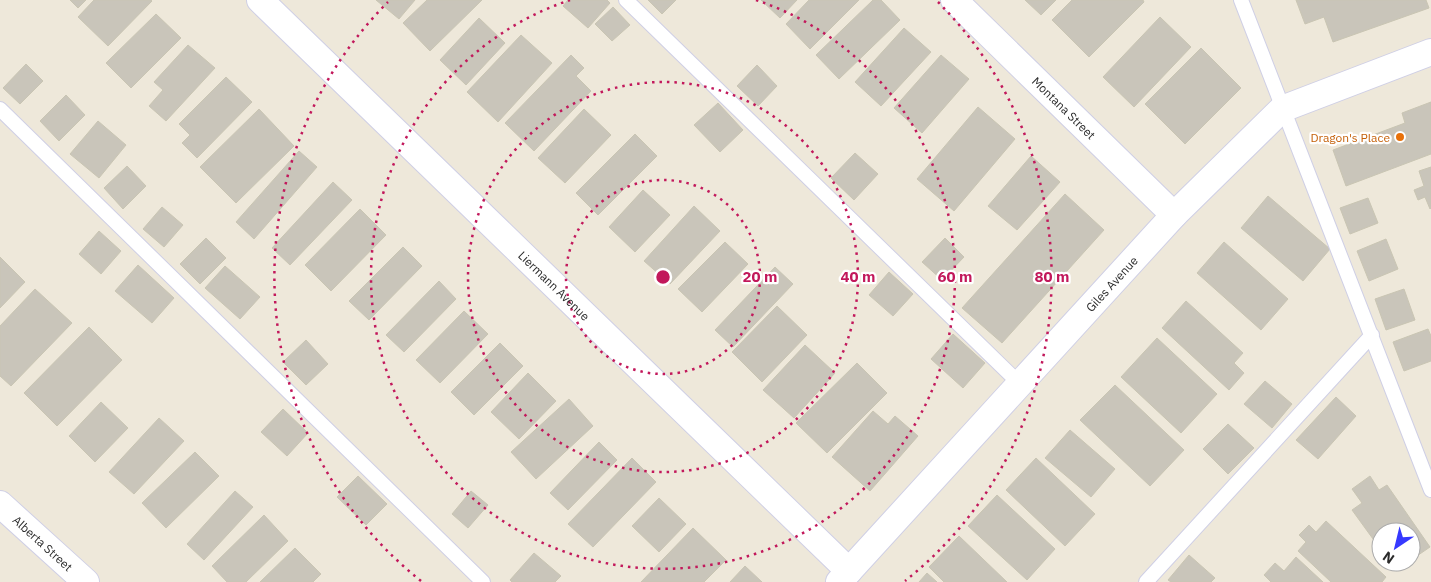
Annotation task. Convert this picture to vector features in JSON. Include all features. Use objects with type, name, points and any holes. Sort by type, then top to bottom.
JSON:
[{"type":"street","name":"Liermann Avenue","points":[[260,0],[844,577]]},
{"type":"street","name":"Montana Street","points":[[954,0],[1174,215]]},
{"type":"street","name":"Giles Avenue","points":[[844,577],[1174,215],[1282,109],[1431,52]]},
{"type":"street","name":"Alberta Street","points":[[0,504],[86,582]]},
{"type":"lane","points":[[626,0],[1020,384]]},
{"type":"lane","points":[[1241,0],[1431,490]]},
{"type":"lane","points":[[0,109],[483,582]]},
{"type":"lane","points":[[1146,582],[1372,335]]},
{"type":"building","points":[[70,0],[86,0],[78,8]]},
{"type":"building","points":[[94,0],[152,1],[108,46],[78,17]]},
{"type":"building","points":[[376,0],[415,0],[399,19]]},
{"type":"building","points":[[427,0],[482,0],[430,51],[403,23]]},
{"type":"building","points":[[568,0],[607,0],[610,3],[588,28],[563,6]]},
{"type":"building","points":[[648,0],[676,0],[662,14]]},
{"type":"building","points":[[761,0],[797,0],[780,18]]},
{"type":"building","points":[[809,0],[859,0],[810,49],[786,24]]},
{"type":"building","points":[[873,0],[881,0],[900,20],[839,79],[816,55]]},
{"type":"building","points":[[1025,0],[1056,0],[1041,15]]},
{"type":"building","points":[[1072,0],[1143,0],[1144,2],[1089,57],[1052,20]]},
{"type":"building","points":[[1296,0],[1426,0],[1429,8],[1333,42],[1324,17],[1305,24]]},
{"type":"building","points":[[613,7],[630,25],[612,41],[595,24]]},
{"type":"building","points":[[156,14],[181,38],[131,88],[106,63]]},
{"type":"building","points":[[1160,17],[1191,47],[1134,107],[1103,77]]},
{"type":"building","points":[[479,18],[505,43],[466,85],[440,60]]},
{"type":"building","points":[[904,28],[931,52],[881,106],[855,82]]},
{"type":"building","points":[[521,35],[552,63],[498,122],[467,92]]},
{"type":"building","points":[[188,45],[215,68],[166,121],[149,106],[163,90],[154,82]]},
{"type":"building","points":[[1201,48],[1241,88],[1185,144],[1145,104]]},
{"type":"building","points":[[571,55],[584,68],[576,76],[591,91],[534,151],[505,123]]},
{"type":"building","points":[[941,55],[969,79],[922,133],[894,108]]},
{"type":"building","points":[[26,64],[43,81],[20,104],[3,88]]},
{"type":"building","points":[[757,65],[777,86],[758,106],[737,86]]},
{"type":"building","points":[[226,77],[252,102],[197,158],[182,143],[190,135],[179,124]]},
{"type":"building","points":[[66,95],[85,115],[59,141],[40,121]]},
{"type":"building","name":"Dragon's Place","points":[[1431,102],[1431,154],[1346,186],[1333,150],[1405,123],[1402,113]]},
{"type":"building","points":[[718,103],[743,130],[720,152],[694,125]]},
{"type":"building","points":[[978,107],[1015,139],[954,211],[917,179]]},
{"type":"building","points":[[259,109],[294,146],[236,203],[200,167]]},
{"type":"building","points":[[584,109],[611,135],[565,183],[538,158]]},
{"type":"building","points":[[98,121],[126,145],[99,178],[70,154]]},
{"type":"building","points":[[635,134],[657,156],[598,215],[576,193]]},
{"type":"building","points":[[299,151],[317,167],[254,239],[236,222]]},
{"type":"building","points":[[855,153],[878,174],[854,200],[831,178]]},
{"type":"building","points":[[1031,156],[1060,182],[1017,230],[988,206]]},
{"type":"building","points":[[127,166],[146,186],[123,209],[104,188]]},
{"type":"building","points":[[1431,167],[1430,209],[1425,197],[1418,200],[1414,190],[1424,186],[1419,171]]},
{"type":"building","points":[[333,182],[352,200],[290,265],[272,248]]},
{"type":"building","points":[[643,190],[670,215],[635,252],[609,227]]},
{"type":"building","points":[[1065,194],[1104,230],[1002,343],[962,308]]},
{"type":"building","points":[[1268,196],[1330,249],[1303,281],[1241,228]]},
{"type":"building","points":[[1368,198],[1378,223],[1350,234],[1340,208]]},
{"type":"building","points":[[694,206],[720,231],[670,284],[644,261]]},
{"type":"building","points":[[162,207],[183,225],[164,247],[143,229]]},
{"type":"building","points":[[360,209],[386,235],[331,291],[305,265]]},
{"type":"building","points":[[99,231],[121,251],[101,274],[79,254]]},
{"type":"building","points":[[206,238],[226,258],[200,284],[180,264]]},
{"type":"building","points":[[945,238],[964,257],[942,280],[922,262]]},
{"type":"building","points":[[1386,239],[1398,269],[1369,281],[1357,251]]},
{"type":"building","points":[[725,242],[748,264],[702,312],[678,289]]},
{"type":"building","points":[[1224,242],[1288,299],[1261,330],[1197,273]]},
{"type":"building","points":[[403,247],[422,266],[369,320],[349,301]]},
{"type":"building","points":[[0,257],[25,282],[0,308]]},
{"type":"building","points":[[138,265],[174,298],[152,323],[115,291]]},
{"type":"building","points":[[225,266],[260,297],[240,319],[205,288]]},
{"type":"building","points":[[775,267],[793,284],[733,347],[715,330]]},
{"type":"building","points":[[889,272],[913,294],[893,316],[869,295]]},
{"type":"building","points":[[439,281],[456,299],[404,352],[386,335]]},
{"type":"building","points":[[35,289],[72,323],[11,386],[0,376],[0,326]]},
{"type":"building","points":[[1404,289],[1415,320],[1386,330],[1375,299]]},
{"type":"building","points":[[1186,301],[1243,353],[1234,363],[1244,373],[1229,390],[1162,328]]},
{"type":"building","points":[[777,306],[807,335],[762,382],[732,352]]},
{"type":"building","points":[[464,311],[488,334],[440,383],[416,360]]},
{"type":"building","points":[[89,327],[122,360],[57,426],[24,393]]},
{"type":"building","points":[[1428,329],[1431,336],[1431,361],[1404,371],[1393,342]]},
{"type":"building","points":[[953,334],[985,363],[963,388],[931,359]]},
{"type":"building","points":[[1157,338],[1217,394],[1181,433],[1121,377]]},
{"type":"building","points":[[306,340],[328,364],[306,385],[283,362]]},
{"type":"building","points":[[500,343],[523,366],[474,415],[451,392]]},
{"type":"building","points":[[805,345],[835,373],[794,418],[763,390]]},
{"type":"building","points":[[857,363],[887,393],[827,453],[796,423]]},
{"type":"building","points":[[528,373],[556,401],[519,439],[491,412]]},
{"type":"building","points":[[1265,381],[1292,404],[1272,428],[1244,404]]},
{"type":"building","points":[[1115,385],[1184,450],[1150,486],[1080,420]]},
{"type":"building","points":[[1336,397],[1356,416],[1318,459],[1296,440]]},
{"type":"building","points":[[569,399],[593,426],[536,479],[511,452]]},
{"type":"building","points":[[101,402],[128,428],[95,462],[69,436]]},
{"type":"building","points":[[283,409],[308,433],[287,456],[261,432]]},
{"type":"building","points":[[873,411],[888,424],[895,416],[918,436],[870,491],[832,457]]},
{"type":"building","points":[[159,418],[184,441],[134,494],[109,472]]},
{"type":"building","points":[[1228,424],[1254,448],[1228,474],[1203,449]]},
{"type":"building","points":[[1070,430],[1115,469],[1091,497],[1045,458]]},
{"type":"building","points":[[599,442],[617,460],[568,510],[550,493]]},
{"type":"building","points":[[195,452],[219,476],[166,528],[142,503]]},
{"type":"building","points":[[632,458],[656,482],[593,547],[568,524]]},
{"type":"building","points":[[1036,458],[1095,514],[1065,546],[1006,490]]},
{"type":"building","points":[[358,476],[387,504],[366,525],[337,497]]},
{"type":"building","points":[[1370,476],[1379,490],[1387,485],[1413,522],[1371,522],[1371,536],[1352,510],[1362,503],[1352,489]]},
{"type":"building","points":[[235,491],[253,507],[204,560],[187,544]]},
{"type":"building","points":[[471,491],[488,505],[468,528],[452,514]]},
{"type":"building","points":[[997,495],[1055,549],[1027,580],[968,526]]},
{"type":"building","points":[[659,498],[686,524],[659,552],[632,526]]},
{"type":"building","points":[[264,515],[288,541],[246,582],[227,582],[212,566]]},
{"type":"building","points":[[1326,521],[1371,563],[1371,572],[1381,572],[1386,577],[1382,582],[1331,582],[1298,551],[1306,542],[1299,535],[1309,525],[1316,532]]},
{"type":"building","points":[[693,528],[726,560],[704,582],[641,582]]},
{"type":"building","points":[[1421,534],[1430,547],[1421,553]]},
{"type":"building","points":[[959,536],[1007,582],[944,582],[929,567]]},
{"type":"building","points":[[295,548],[321,574],[313,582],[260,582]]},
{"type":"building","points":[[534,553],[561,576],[555,582],[512,582],[510,580]]},
{"type":"building","points":[[1189,555],[1215,578],[1211,582],[1171,582],[1168,580]]},
{"type":"building","points":[[1296,557],[1323,582],[1271,582],[1264,575],[1275,563],[1284,571]]},
{"type":"building","points":[[745,566],[762,582],[730,582]]},
{"type":"building","points":[[927,573],[937,582],[919,582]]},
{"type":"place","name":"Dragon's Place","points":[[1400,137]]}]
